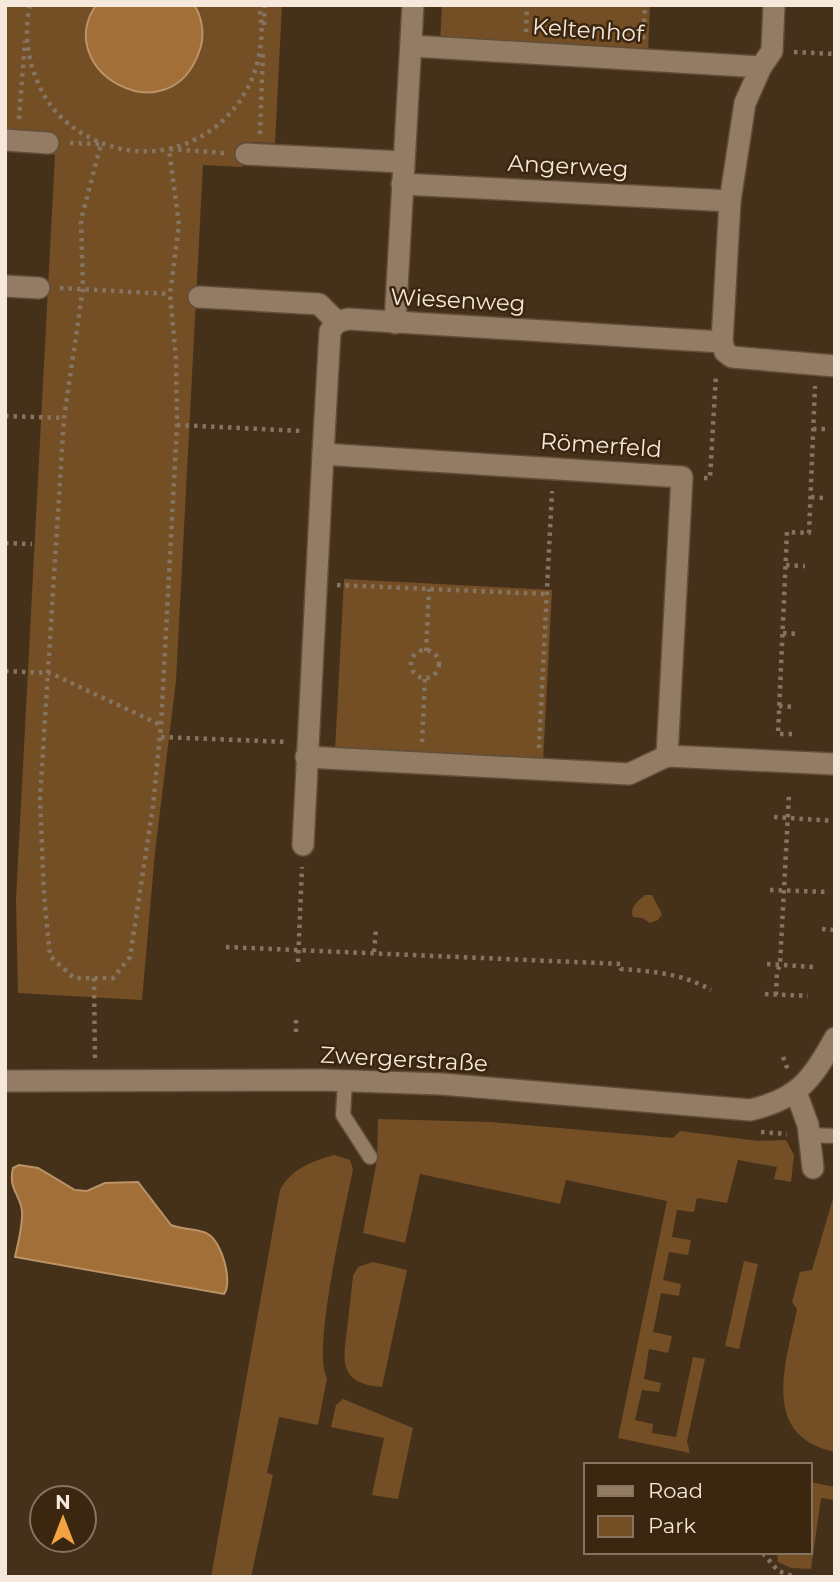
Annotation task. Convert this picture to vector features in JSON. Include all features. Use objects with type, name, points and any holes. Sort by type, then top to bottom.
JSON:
[{"type":"street","points":[[395,323],[413,5]]},
{"type":"street","points":[[727,349],[730,201],[745,103],[766,59],[774,5]]},
{"type":"street","name":"Keltenhof","points":[[412,46],[766,59]]},
{"type":"street","points":[[12,141],[48,143]]},
{"type":"street","name":"Angerweg","points":[[253,155],[403,173],[730,201]]},
{"type":"street","points":[[5,286],[39,288]]},
{"type":"street","points":[[199,297],[319,303],[337,322],[330,331],[303,845]]},
{"type":"street","name":"Wiesenweg","points":[[337,322],[348,320],[395,323],[727,349],[825,365]]},
{"type":"street","name":"Römerfeld","points":[[323,454],[682,477],[667,755]]},
{"type":"street","points":[[306,750],[421,764],[629,775],[667,755],[835,764]]},
{"type":"street","points":[[813,1168],[808,1125],[796,1092],[814,1073],[835,1038]]},
{"type":"street","name":"Zwergerstraße","points":[[5,1081],[345,1081],[441,1084],[740,1110],[766,1107],[796,1092]]},
{"type":"lane","points":[[345,1081],[343,1115],[370,1157]]},
{"type":"lane","points":[[809,1135],[835,1136]]},
{"type":"path","points":[[12,141],[28,5]]},
{"type":"path","points":[[169,149],[205,135],[235,110],[255,76],[263,38],[259,5]]},
{"type":"path","points":[[48,143],[101,144],[135,152],[169,149],[253,155],[265,5]]},
{"type":"path","points":[[644,28],[645,5]]},
{"type":"path","points":[[26,24],[29,62],[43,96],[68,125],[101,144]]},
{"type":"path","points":[[766,59],[835,54]]},
{"type":"path","points":[[101,144],[81,220],[83,288],[64,418],[50,673],[40,798],[44,895],[50,956],[74,978],[113,978],[130,957],[161,737],[177,425],[177,359],[170,295],[179,225],[169,149]]},
{"type":"path","points":[[83,288],[199,297]]},
{"type":"path","points":[[682,477],[710,478],[716,373],[727,349]]},
{"type":"path","points":[[792,734],[778,734],[788,532],[809,533],[813,429],[825,365]]},
{"type":"path","points":[[5,416],[64,418]]},
{"type":"path","points":[[177,425],[324,432]]},
{"type":"path","points":[[813,429],[826,429]]},
{"type":"path","points":[[538,770],[553,468]]},
{"type":"path","points":[[811,497],[823,498]]},
{"type":"path","points":[[5,543],[32,544]]},
{"type":"path","points":[[786,565],[805,566]]},
{"type":"path","points":[[315,584],[547,594]]},
{"type":"path","points":[[426,651],[429,589]]},
{"type":"path","points":[[783,633],[797,634]]},
{"type":"path","points":[[426,651],[434,654],[438,667],[434,674],[425,678],[414,672],[411,664],[414,655],[426,651]]},
{"type":"path","points":[[5,671],[50,673],[162,725]]},
{"type":"path","points":[[421,764],[425,678]]},
{"type":"path","points":[[779,706],[793,707]]},
{"type":"path","points":[[161,737],[306,750]]},
{"type":"path","points":[[776,995],[789,794]]},
{"type":"path","points":[[774,817],[835,821]]},
{"type":"path","points":[[298,962],[303,845]]},
{"type":"path","points":[[770,890],[829,892]]},
{"type":"path","points":[[374,952],[376,929]]},
{"type":"path","points":[[822,929],[835,930]]},
{"type":"path","points":[[226,947],[621,964],[621,969],[661,972],[711,990]]},
{"type":"path","points":[[766,964],[814,967]]},
{"type":"path","points":[[94,978],[95,1082]]},
{"type":"path","points":[[765,994],[808,996]]},
{"type":"path","points":[[296,1014],[296,1032]]},
{"type":"path","points":[[764,1554],[778,1571],[795,1577]]},
{"type":"green space","points":[[7,5],[282,5],[275,143],[244,142],[242,167],[203,165],[176,681],[155,852],[142,1000],[18,993],[16,899],[55,155],[5,151]]},
{"type":"green space","points":[[442,5],[650,5],[648,53],[440,43]]},
{"type":"green space","points":[[344,579],[552,590],[543,762],[335,751]]},
{"type":"green space","points":[[645,895],[652,895],[662,914],[658,920],[650,923],[643,918],[633,917],[632,913],[637,902]]},
{"type":"green space","points":[[378,1119],[491,1122],[673,1138],[680,1131],[758,1141],[786,1140],[794,1155],[791,1182],[774,1179],[777,1167],[738,1160],[727,1203],[697,1198],[694,1212],[677,1210],[672,1237],[691,1240],[688,1255],[669,1252],[663,1280],[681,1284],[679,1296],[661,1293],[653,1332],[672,1336],[668,1353],[649,1349],[644,1379],[661,1383],[659,1392],[642,1390],[635,1420],[653,1424],[652,1433],[676,1437],[693,1357],[705,1359],[687,1441],[690,1453],[618,1438],[667,1201],[566,1180],[560,1204],[420,1174],[405,1243],[363,1233],[377,1160]]},
{"type":"green space","points":[[334,1155],[350,1160],[353,1169],[326,1310],[323,1363],[327,1378],[318,1425],[279,1417],[267,1473],[273,1475],[251,1577],[211,1577],[280,1190],[296,1171]]},
{"type":"green space","points":[[835,1192],[835,1452],[811,1443],[795,1431],[787,1414],[783,1395],[784,1374],[797,1309],[792,1302],[800,1272],[812,1270]]},
{"type":"green space","points":[[744,1261],[758,1264],[739,1349],[725,1346]]},
{"type":"green space","points":[[373,1262],[407,1270],[382,1387],[359,1381],[347,1370],[345,1362],[353,1276],[358,1267]]},
{"type":"green space","points":[[343,1399],[413,1428],[398,1499],[372,1495],[384,1438],[331,1427],[336,1405]]},
{"type":"green space","points":[[812,1482],[835,1487],[835,1500],[821,1498],[811,1569],[791,1568],[778,1562],[777,1554],[812,1554]]},
{"type":"shaded area","points":[[96,5],[194,5],[201,22],[202,40],[199,52],[184,77],[164,90],[141,92],[119,85],[101,71],[89,52],[86,29]]},
{"type":"shaded area","points":[[19,1165],[38,1168],[75,1190],[87,1191],[105,1183],[138,1182],[171,1225],[204,1232],[213,1238],[222,1253],[227,1272],[224,1294],[15,1257],[22,1211],[12,1175],[13,1168]]}]
